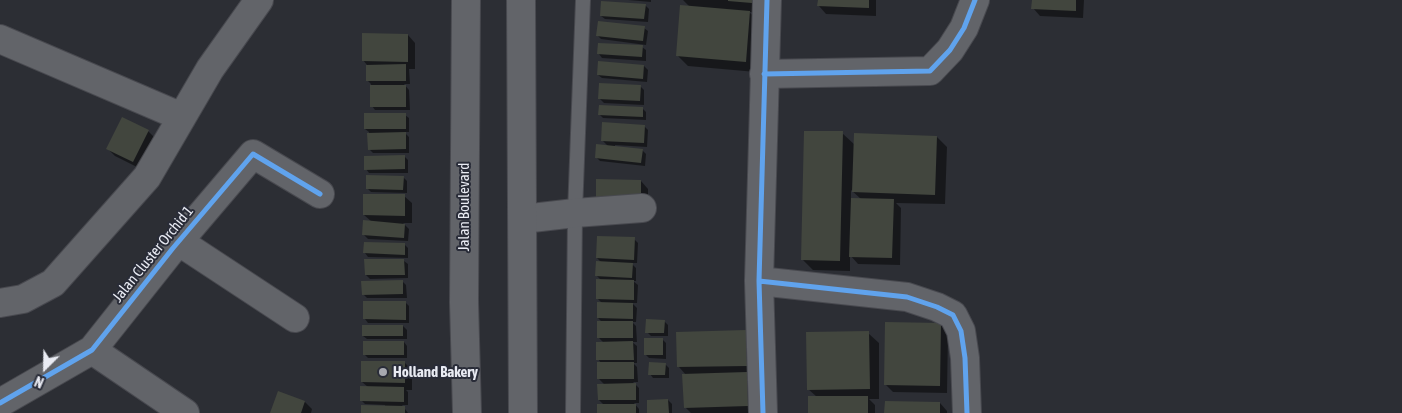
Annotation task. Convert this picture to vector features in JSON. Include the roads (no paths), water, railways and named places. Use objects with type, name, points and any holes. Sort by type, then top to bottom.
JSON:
[{"type":"street","points":[[0,303],[23,299],[53,283],[147,177],[210,69],[259,0]]},
{"type":"street","name":"Jalan Boulevard","points":[[466,0],[464,302],[467,413]]},
{"type":"street","points":[[522,0],[523,413]]},
{"type":"street","points":[[763,413],[759,280],[767,0]]},
{"type":"street","points":[[764,74],[930,71],[950,50],[964,28],[975,0]]},
{"type":"street","points":[[0,39],[182,117]]},
{"type":"street","name":"Jalan Cluster Orchid 1","points":[[0,403],[92,350],[178,241],[253,154],[320,194]]},
{"type":"street","points":[[523,219],[575,212],[642,208]]},
{"type":"street","name":"Jalan Cluster Orchid 1","points":[[178,241],[296,318]]},
{"type":"street","points":[[759,280],[907,297],[937,307],[953,315],[961,331],[965,358],[967,413]]},
{"type":"street","points":[[92,350],[185,413]]},
{"type":"lane","points":[[573,413],[575,212],[583,0]]},
{"type":"place","name":"Holland Bakery","points":[[383,372]]}]
